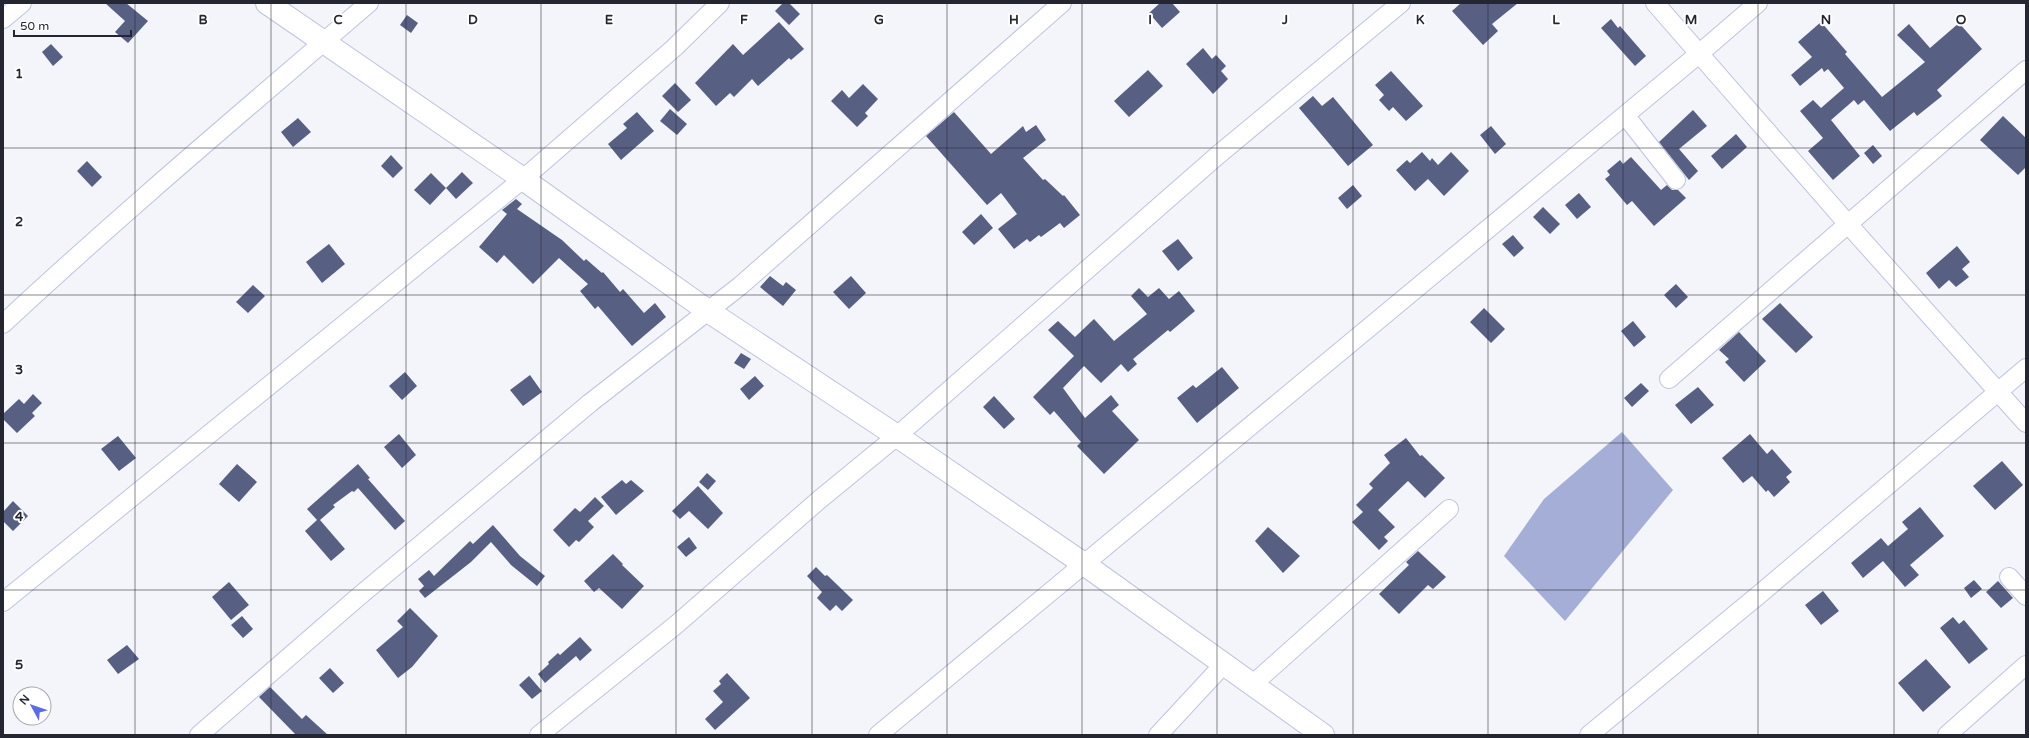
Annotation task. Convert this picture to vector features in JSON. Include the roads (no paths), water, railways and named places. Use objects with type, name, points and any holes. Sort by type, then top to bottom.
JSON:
[{"type":"street","points":[[3,19],[22,3]]},
{"type":"street","points":[[267,3],[523,179],[708,311],[898,436],[1084,564],[1223,665],[1323,735]]},
{"type":"street","points":[[3,324],[88,246],[264,91],[369,3]]},
{"type":"street","points":[[3,602],[523,179],[674,48],[720,3]]},
{"type":"street","points":[[199,735],[357,598],[590,403],[740,286],[1062,3]]},
{"type":"street","points":[[539,735],[677,624],[813,505],[898,436],[1218,155],[1401,3]]},
{"type":"street","points":[[1655,3],[1847,223],[2026,423]]},
{"type":"street","points":[[878,735],[1700,53],[1758,3]]},
{"type":"street","points":[[1669,379],[1847,223],[2026,70]]},
{"type":"street","points":[[1625,115],[1676,180]]},
{"type":"street","points":[[1589,735],[1761,593],[2026,368]]},
{"type":"street","points":[[1252,685],[1449,509]]},
{"type":"street","points":[[2009,577],[2026,596]]},
{"type":"street","points":[[1158,735],[1223,665]]},
{"type":"street","points":[[1947,735],[2026,665]]},
{"type":"water","points":[[1622,432],[1673,490],[1565,621],[1504,556],[1544,499]]}]
